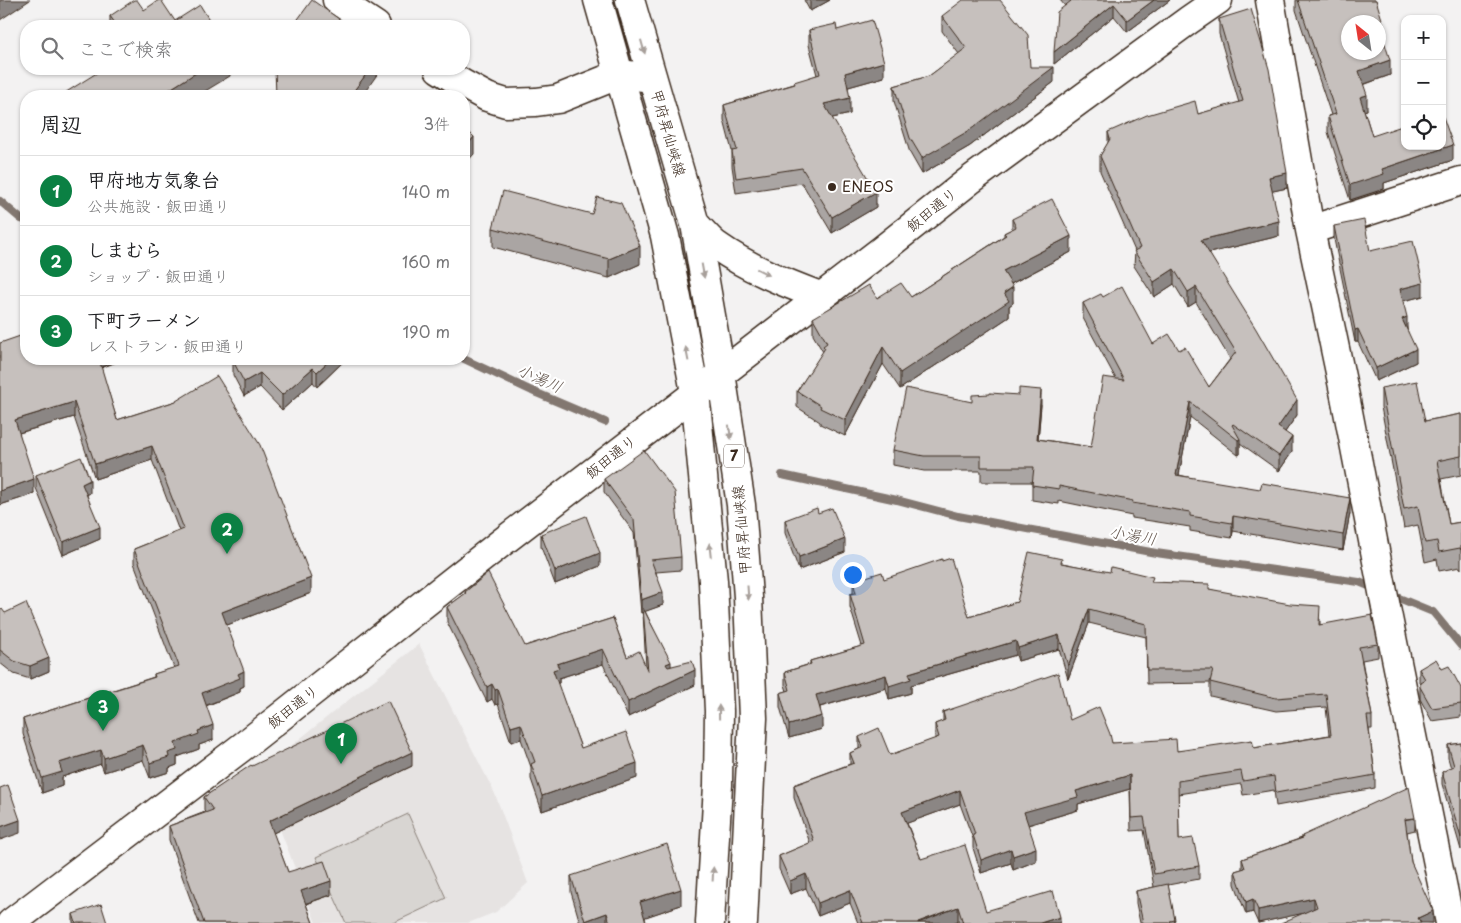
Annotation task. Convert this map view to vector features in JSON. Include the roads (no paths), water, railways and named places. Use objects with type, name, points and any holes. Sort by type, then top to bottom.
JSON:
[{"type":"main road","points":[[337,0],[367,20]]},
{"type":"main road","name":"甲府昇仙峡線","points":[[598,0],[664,236],[695,392],[713,581],[719,711],[718,785],[710,923]]},
{"type":"main road","name":"甲府昇仙峡線","points":[[630,0],[695,224],[721,373],[741,505],[748,597],[753,718],[743,923]]},
{"type":"main road","name":"飯田通り","points":[[10,923],[246,744],[428,600],[969,180],[1218,0]]},
{"type":"main road","points":[[1270,0],[1310,230],[1450,923]]},
{"type":"main road","points":[[449,75],[487,97],[506,103],[558,99],[620,74],[652,78]]},
{"type":"main road","points":[[1310,230],[1461,181]]},
{"type":"main road","points":[[695,224],[716,245],[742,261],[790,285],[820,296]]},
{"type":"waterway","name":"小湯川","points":[[0,201],[20,218]]},
{"type":"waterway","name":"小湯川","points":[[470,362],[605,422]]},
{"type":"waterway","name":"小湯川","points":[[782,475],[897,500],[958,516],[1156,553],[1359,582],[1376,589]]},
{"type":"waterway","name":"小湯川","points":[[1389,594],[1433,612],[1461,646]]},
{"type":"place","name":"ENEOS","points":[[832,187]]},
{"type":"place","name":"しまむら","points":[[227,554]]},
{"type":"place","name":"下町ラーメン","points":[[103,731]]},
{"type":"place","name":"甲府地方気象台","points":[[341,764]]}]
